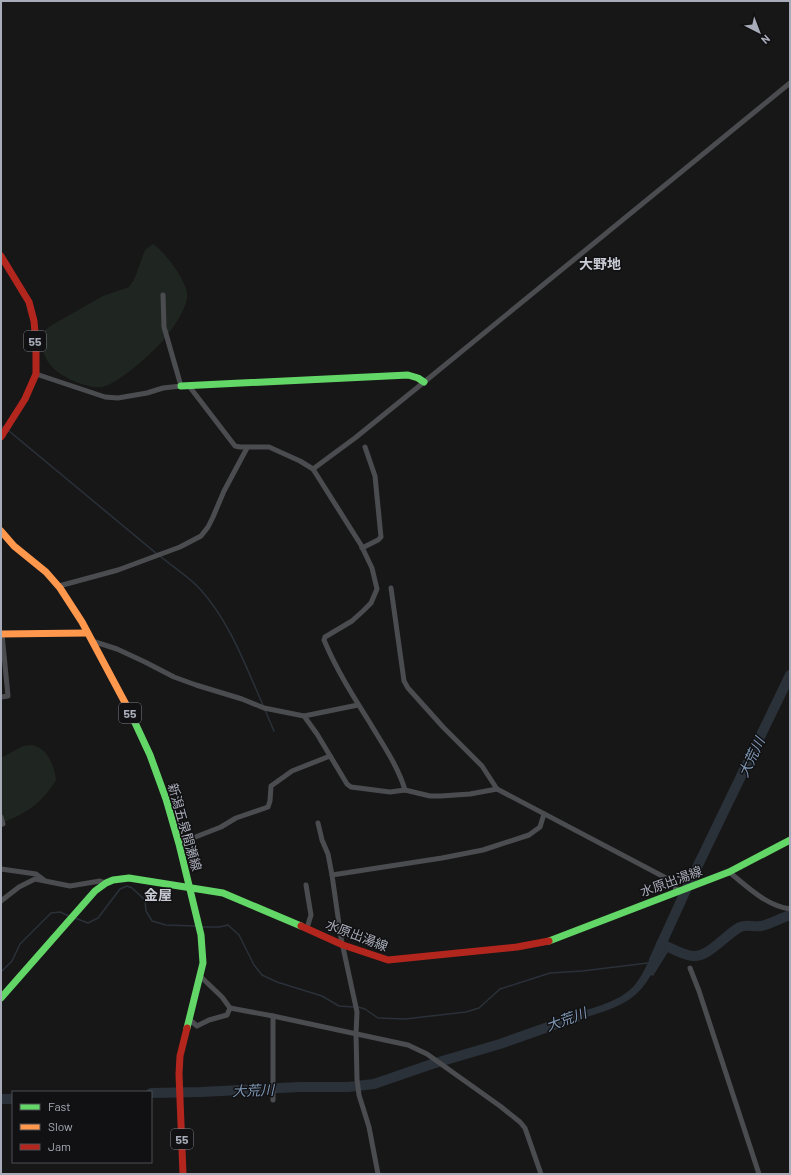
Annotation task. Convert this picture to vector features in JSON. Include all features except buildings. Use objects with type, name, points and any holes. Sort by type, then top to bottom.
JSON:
[{"type":"main road","name":"55","points":[[1,256],[29,302],[34,321],[36,374],[25,399],[4,432]]},
{"type":"main road","points":[[181,386],[408,375],[418,378],[424,382]]},
{"type":"main road","name":"新潟五泉間瀬線","points":[[1,531],[11,542],[50,576],[71,603],[137,727],[156,770],[180,843],[204,954],[190,1020],[180,1056],[179,1074],[183,1174]]},
{"type":"main road","points":[[1,634],[87,633]]},
{"type":"main road","name":"水原出湯線","points":[[1,998],[95,890],[113,880],[129,878],[223,893],[307,928],[343,945],[388,960],[532,945],[548,941],[678,890],[702,883],[728,872],[790,840]]},
{"type":"street","points":[[313,469],[355,438],[790,83]]},
{"type":"street","points":[[36,374],[105,397],[118,398],[147,393],[163,388],[181,386],[164,328],[163,295]]},
{"type":"street","points":[[189,386],[235,446],[247,448],[257,446],[269,448],[300,461],[313,469],[362,548],[375,576],[377,590],[363,612],[352,621],[325,637],[324,640],[358,705],[389,754],[400,775],[405,790]]},
{"type":"street","points":[[362,548],[382,537],[375,476],[365,447]]},
{"type":"street","points":[[59,586],[118,570],[180,547],[201,536],[213,518],[224,491],[247,448]]},
{"type":"street","points":[[391,588],[404,681],[406,685],[443,727],[482,766],[497,789],[668,879],[678,890]]},
{"type":"street","points":[[1,634],[8,696],[1,697]]},
{"type":"street","points":[[92,641],[117,649],[174,677],[263,707],[304,716],[358,705]]},
{"type":"street","points":[[304,716],[317,734],[347,784],[351,787],[390,792],[405,790],[430,796],[470,794],[497,789]]},
{"type":"street","points":[[180,843],[221,827],[236,818],[268,807],[271,786],[292,771],[330,756]]},
{"type":"street","points":[[332,875],[483,850],[533,832],[540,827],[544,814]]},
{"type":"street","points":[[1,817],[3,824]]},
{"type":"street","points":[[318,823],[322,840],[328,854],[347,969],[356,1004],[357,1079],[359,1095],[369,1127],[378,1174]]},
{"type":"street","points":[[1,869],[36,874],[45,881]]},
{"type":"street","points":[[728,872],[769,902],[790,909]]},
{"type":"street","points":[[1,901],[35,879],[70,886],[100,881],[106,883]]},
{"type":"street","points":[[306,885],[311,915],[307,928]]},
{"type":"street","points":[[690,968],[699,991],[759,1174]]},
{"type":"street","points":[[200,976],[222,997],[230,1008],[408,1045],[427,1054],[520,1122],[525,1128],[540,1174]]},
{"type":"street","points":[[190,1020],[197,1026],[227,1015],[230,1008]]},
{"type":"street","points":[[273,1016],[273,1100]]},
{"type":"shaded area","points":[[153,244],[163,253],[179,273],[187,293],[186,304],[177,322],[169,333],[154,350],[136,366],[109,385],[102,387],[89,386],[73,381],[59,373],[49,363],[44,354],[41,337],[44,331],[103,296],[129,287],[134,280],[145,250]]},
{"type":"shaded area","points":[[32,745],[40,748],[47,755],[53,767],[56,780],[45,795],[33,807],[1,823],[1,758],[23,746]]},
{"type":"water","points":[[655,947],[668,952],[653,976],[651,975],[634,996],[616,1007],[567,1024],[565,1016],[610,1002],[626,993],[633,987],[643,973]]},
{"type":"waterway","points":[[1,425],[4,428]]},
{"type":"waterway","points":[[9,431],[157,554]]},
{"type":"waterway","points":[[160,556],[196,585],[220,615],[236,644],[263,705]]},
{"type":"waterway","name":"大荒川","points":[[654,960],[686,890],[790,675]]},
{"type":"waterway","points":[[265,710],[274,731]]},
{"type":"waterway","points":[[75,918],[88,923],[98,918],[120,889],[127,886],[132,888],[145,900],[146,911],[152,921],[166,925],[197,926]]},
{"type":"waterway","points":[[1,972],[12,961],[20,944],[51,913],[60,912],[69,916]]},
{"type":"waterway","points":[[661,944],[685,955],[699,955],[711,949],[740,927],[764,925],[790,915]]},
{"type":"waterway","points":[[203,927],[219,927],[228,925],[239,935],[254,965],[262,975],[277,982],[322,996],[339,1006],[354,1007]]},
{"type":"waterway","points":[[358,1007],[365,1009],[378,1018],[405,1019],[466,1012],[479,1008],[500,989],[550,973],[582,971],[648,963]]},
{"type":"waterway","name":"大荒川","points":[[152,1093],[300,1087],[348,1087],[374,1084],[432,1064],[500,1044],[579,1016]]},
{"type":"waterway","name":"大荒川","points":[[1,1099],[12,1099]]},
{"type":"traffic: fast","points":[[181,386],[408,375],[418,378],[424,382]]},
{"type":"traffic: fast","points":[[130,712],[150,755],[166,799],[179,844],[201,935],[203,963],[187,1028]]},
{"type":"traffic: fast","points":[[549,941],[729,872],[790,840]]},
{"type":"traffic: fast","points":[[1,998],[95,891],[113,880],[129,878],[223,893],[301,926]]},
{"type":"traffic: slow","points":[[1,531],[14,546],[46,572],[60,588],[82,622],[130,712]]},
{"type":"traffic: slow","points":[[1,634],[87,633]]},
{"type":"traffic: jam","points":[[1,256],[29,302],[34,321],[36,344],[36,374],[25,399],[1,437]]},
{"type":"traffic: jam","points":[[301,926],[343,945],[388,960],[517,947],[549,941]]},
{"type":"traffic: jam","points":[[183,1174],[179,1074],[180,1056],[187,1028]]},
{"type":"district","name":"大野地","points":[[600,263]]},
{"type":"district","name":"金屋","points":[[158,894]]}]
